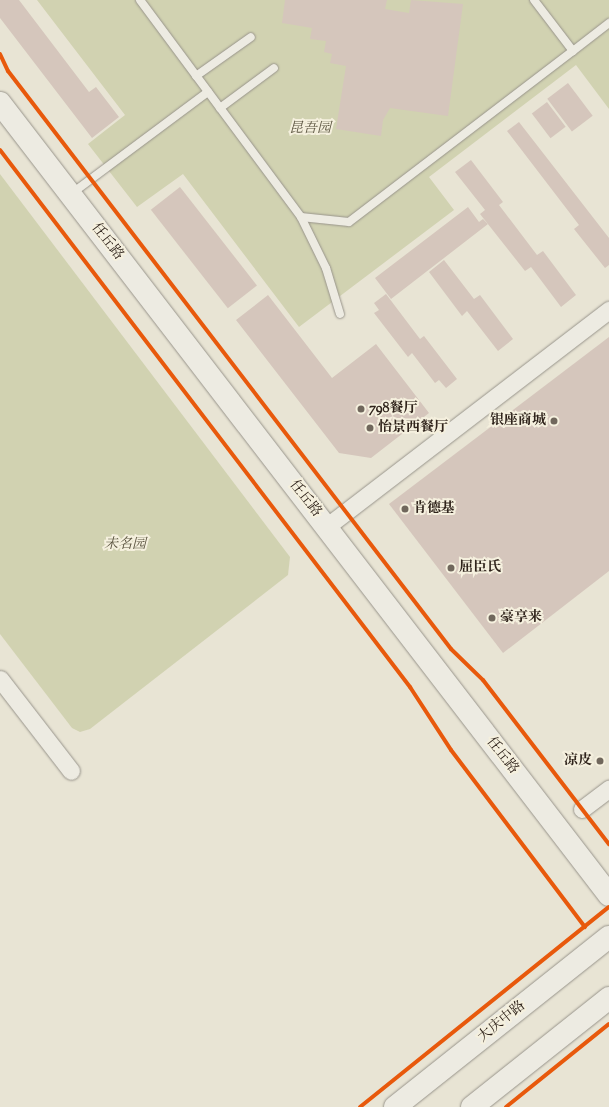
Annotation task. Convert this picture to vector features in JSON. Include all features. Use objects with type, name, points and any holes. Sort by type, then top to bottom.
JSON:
[{"type":"street","name":"任丘路","points":[[0,103],[609,895]]},
{"type":"street","points":[[326,527],[609,310]]},
{"type":"street","points":[[0,679],[71,771]]},
{"type":"street","points":[[582,809],[609,789]]},
{"type":"street","name":"大庆中路","points":[[395,1107],[609,937]]},
{"type":"street","points":[[472,1107],[609,998]]},
{"type":"lane","points":[[140,0],[301,217],[326,268],[340,314]]},
{"type":"lane","points":[[534,0],[573,51]]},
{"type":"lane","points":[[301,217],[348,222],[609,23]]},
{"type":"lane","points":[[196,76],[251,37]]},
{"type":"lane","points":[[220,108],[274,68]]},
{"type":"lane","points":[[71,195],[208,92]]},
{"type":"green space","name":"昆吾园","points":[[37,0],[609,0],[609,109],[576,65],[429,177],[454,210],[299,327],[183,174],[137,207],[88,144],[125,115]]},
{"type":"green space","name":"未名园","points":[[0,174],[290,557],[288,575],[90,729],[80,732],[72,728],[0,634]]},
{"type":"building","points":[[0,0],[19,0],[89,92],[96,87],[119,117],[92,138],[0,18]]},
{"type":"building","points":[[285,0],[387,0],[385,9],[409,13],[411,0],[463,4],[448,116],[390,108],[383,120],[381,136],[336,129],[346,66],[330,63],[332,54],[324,52],[326,41],[310,39],[312,28],[282,23]]},
{"type":"building","points":[[568,83],[593,116],[572,131],[547,99]]},
{"type":"building","points":[[547,102],[566,127],[550,138],[532,113]]},
{"type":"building","points":[[519,122],[609,238],[609,265],[605,268],[574,229],[579,225],[507,131]]},
{"type":"building","points":[[471,160],[503,202],[499,205],[537,255],[543,251],[576,295],[561,307],[531,267],[525,271],[480,214],[485,210],[455,172]]},
{"type":"building","points":[[180,187],[257,286],[228,308],[151,210]]},
{"type":"building","points":[[468,207],[479,222],[483,219],[488,224],[391,299],[375,278]]},
{"type":"building","points":[[444,260],[474,299],[480,295],[513,339],[498,351],[467,311],[462,316],[429,272]]},
{"type":"building","points":[[386,294],[420,339],[424,336],[457,379],[446,388],[439,380],[435,383],[412,353],[408,357],[374,313],[379,310],[374,303]]},
{"type":"building","points":[[268,295],[332,378],[376,344],[429,413],[371,458],[339,453],[236,320]]},
{"type":"building","name":"银座商城","points":[[609,337],[609,571],[503,653],[389,504]]},
{"type":"cycle path","points":[[0,54],[8,71],[451,649],[483,680],[609,844]]},
{"type":"cycle path","points":[[0,150],[410,687],[451,750],[585,927]]},
{"type":"cycle path","points":[[360,1107],[609,907]]},
{"type":"cycle path","points":[[506,1107],[609,1024]]},
{"type":"place","name":"798餐厅","points":[[361,409]]},
{"type":"place","name":"银座商城","points":[[554,421]]},
{"type":"place","name":"怡景西餐厅","points":[[370,428]]},
{"type":"place","name":"肯德基","points":[[405,509]]},
{"type":"place","name":"屈臣氏","points":[[451,568]]},
{"type":"place","name":"豪享来","points":[[492,618]]},
{"type":"place","name":"凉皮","points":[[600,761]]}]
